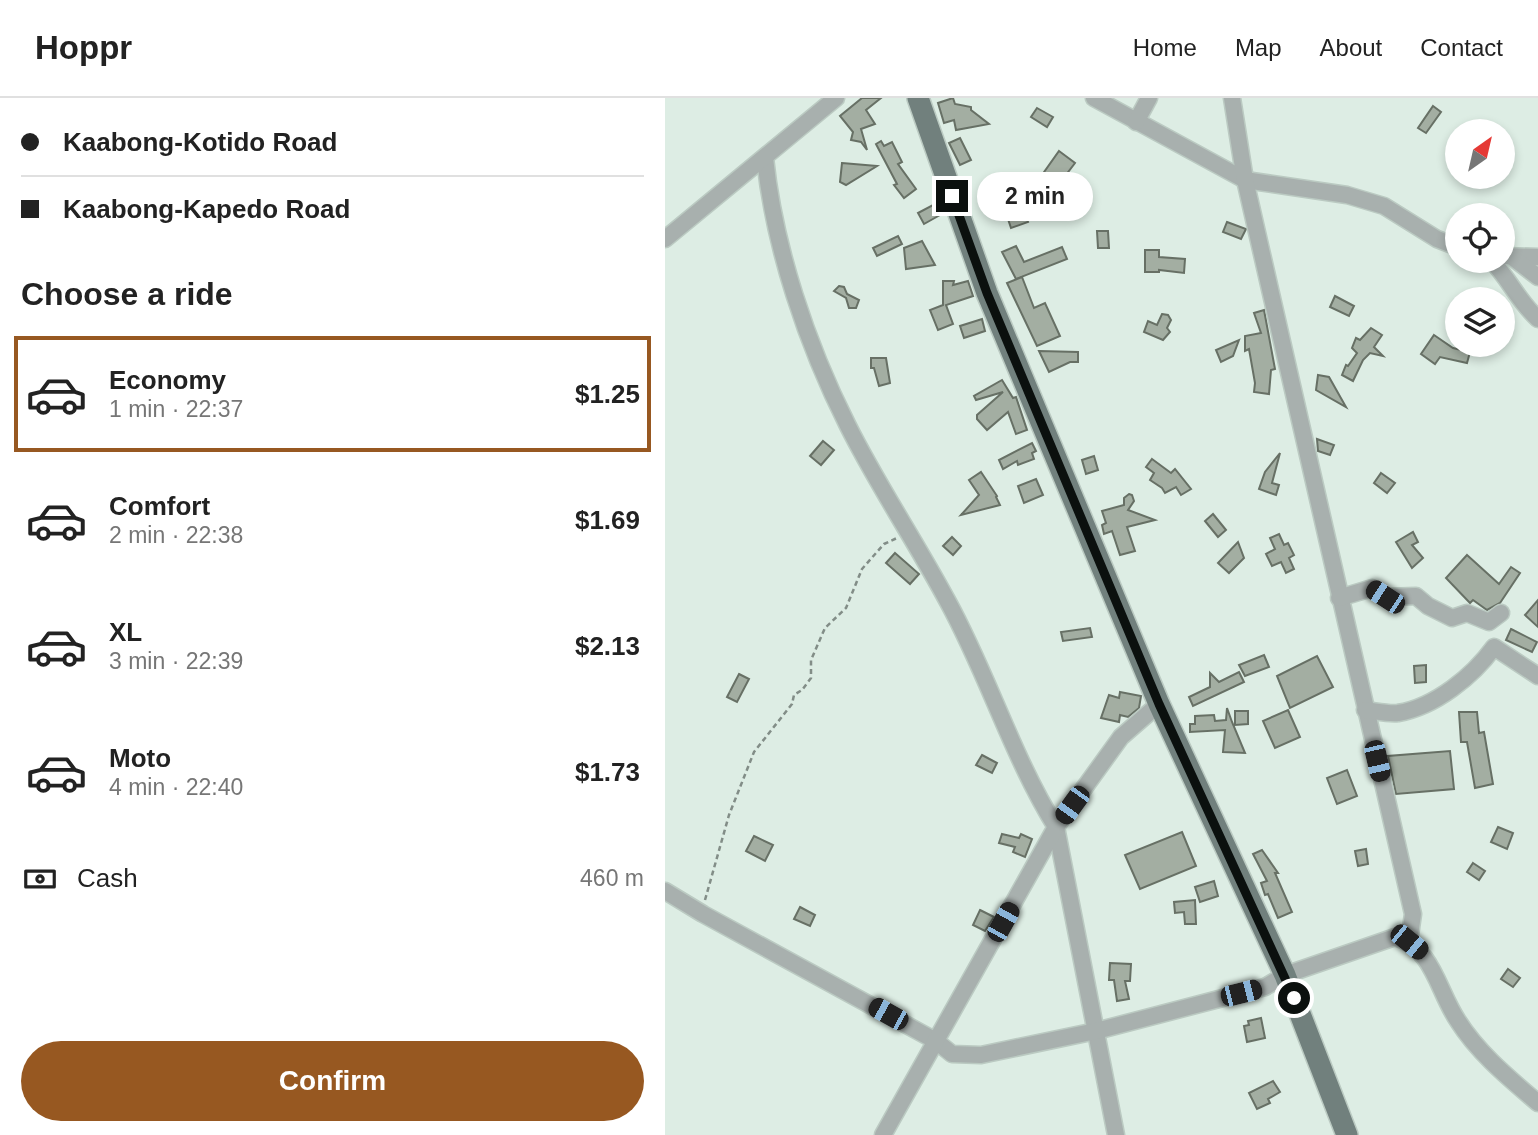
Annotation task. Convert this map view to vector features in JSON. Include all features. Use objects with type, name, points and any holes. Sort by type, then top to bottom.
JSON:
[{"type":"main road","points":[[918,98],[987,293],[1159,704],[1285,975],[1347,1135]]},
{"type":"street","points":[[665,239],[837,98]]},
{"type":"street","points":[[1094,98],[1245,180],[1347,195],[1384,206],[1445,242]]},
{"type":"street","points":[[1136,122],[1149,98]]},
{"type":"street","points":[[1232,98],[1245,180],[1413,914],[1409,942]]},
{"type":"street","points":[[765,158],[773,219],[784,261],[813,344],[848,426],[948,601],[981,667],[1033,789],[1056,827],[1116,1135]]},
{"type":"street","points":[[1515,257],[1538,257]]},
{"type":"street","points":[[1515,262],[1538,277]]},
{"type":"street","points":[[1504,273],[1527,309],[1538,319]]},
{"type":"street","points":[[1339,598],[1371,588],[1385,597],[1416,596],[1428,606],[1452,618],[1467,613],[1489,622],[1501,613]]},
{"type":"street","points":[[1365,710],[1397,713],[1441,697],[1483,663],[1495,647],[1538,676]]},
{"type":"street","points":[[883,1135],[1056,827],[1121,737],[1159,704]]},
{"type":"street","points":[[665,891],[936,1041],[953,1054],[981,1055],[1096,1031],[1265,987],[1285,975],[1395,937],[1409,942],[1422,952],[1458,1022],[1507,1077],[1538,1103]]},
{"type":"path","points":[[703,914],[706,894],[729,815],[754,752],[792,704],[794,695],[802,690],[811,678],[811,660],[825,628],[846,608],[868,561],[884,544],[908,532]]},
{"type":"building","points":[[862,98],[881,98],[866,110],[875,124],[861,129],[867,150],[861,142],[851,140],[853,132],[840,116]]},
{"type":"building","points":[[953,98],[955,104],[971,107],[971,110],[989,124],[956,130],[954,120],[944,123],[938,103]]},
{"type":"building","points":[[1433,106],[1441,112],[1426,133],[1418,128]]},
{"type":"building","points":[[1037,108],[1053,117],[1047,127],[1031,117]]},
{"type":"building","points":[[960,138],[971,160],[960,165],[949,143]]},
{"type":"building","points":[[881,141],[884,146],[892,142],[902,162],[898,164],[916,189],[904,198],[894,185],[897,184],[876,144]]},
{"type":"building","points":[[1059,151],[1075,163],[1062,180],[1054,174],[1050,180],[1042,175]]},
{"type":"building","points":[[842,163],[877,166],[846,185],[840,182]]},
{"type":"building","points":[[1020,202],[1028,222],[1011,228],[1004,207]]},
{"type":"building","points":[[933,205],[940,215],[924,224],[918,213]]},
{"type":"building","points":[[1227,222],[1246,229],[1241,239],[1223,232]]},
{"type":"building","points":[[1097,231],[1108,231],[1109,248],[1098,248]]},
{"type":"building","points":[[898,236],[902,244],[877,256],[873,248]]},
{"type":"building","points":[[922,241],[935,265],[906,269],[904,248]]},
{"type":"building","points":[[1016,246],[1024,262],[1062,247],[1067,259],[1016,279],[1002,252]]},
{"type":"building","points":[[1145,250],[1159,250],[1159,257],[1185,259],[1184,273],[1159,270],[1145,272]]},
{"type":"building","points":[[1022,277],[1034,308],[1045,303],[1060,336],[1037,346],[1007,283]]},
{"type":"building","points":[[943,281],[954,281],[953,285],[968,281],[973,296],[946,305],[953,324],[938,330],[930,310],[943,305]]},
{"type":"building","points":[[839,286],[859,300],[856,308],[849,308],[846,298],[834,291]]},
{"type":"building","points":[[1335,296],[1354,306],[1349,316],[1330,307]]},
{"type":"building","points":[[1264,310],[1275,369],[1271,370],[1269,394],[1254,392],[1249,349],[1245,351],[1245,336],[1261,333],[1254,313]]},
{"type":"building","points":[[1162,314],[1168,315],[1171,320],[1167,328],[1170,332],[1163,340],[1144,332],[1148,321],[1157,325]]},
{"type":"building","points":[[982,319],[985,331],[964,338],[960,326]]},
{"type":"building","points":[[1371,328],[1382,335],[1374,347],[1383,356],[1370,353],[1363,360],[1353,381],[1342,375],[1346,365],[1348,366],[1357,353],[1352,348],[1356,338],[1360,340]]},
{"type":"building","points":[[1434,335],[1445,343],[1445,357],[1469,357],[1467,363],[1440,357],[1435,364],[1421,354]]},
{"type":"building","points":[[1239,340],[1233,356],[1221,362],[1216,350]]},
{"type":"building","points":[[1039,351],[1078,352],[1078,362],[1070,362],[1049,372]]},
{"type":"building","points":[[871,358],[886,358],[890,383],[879,386],[874,368],[871,368]]},
{"type":"building","points":[[1318,375],[1329,377],[1346,407],[1316,390]]},
{"type":"building","points":[[1002,380],[1013,398],[1016,397],[1027,430],[1016,434],[1008,412],[987,430],[977,419],[977,415],[1003,392],[976,400],[974,396]]},
{"type":"building","points":[[1317,439],[1334,445],[1330,455],[1318,451]]},
{"type":"building","points":[[823,441],[834,450],[821,465],[810,456]]},
{"type":"building","points":[[1032,443],[1036,451],[1032,453],[1034,459],[1018,465],[1017,461],[1003,469],[999,460]]},
{"type":"building","points":[[1280,453],[1272,483],[1279,485],[1276,495],[1259,489],[1265,472]]},
{"type":"building","points":[[1094,456],[1098,470],[1086,474],[1082,460]]},
{"type":"building","points":[[1152,459],[1171,473],[1175,469],[1191,489],[1181,495],[1176,487],[1165,493],[1150,480],[1154,473],[1146,467]]},
{"type":"building","points":[[981,472],[1000,505],[961,515],[979,495],[969,480]]},
{"type":"building","points":[[1381,473],[1395,483],[1387,493],[1374,483]]},
{"type":"building","points":[[1036,479],[1043,495],[1024,503],[1018,486]]},
{"type":"building","points":[[1129,494],[1134,501],[1128,510],[1155,520],[1127,527],[1135,551],[1120,555],[1112,531],[1104,534],[1102,525],[1106,523],[1102,511],[1124,505],[1124,498]]},
{"type":"building","points":[[1213,514],[1226,530],[1218,537],[1205,521]]},
{"type":"building","points":[[1413,532],[1418,542],[1412,545],[1423,558],[1412,568],[1396,542]]},
{"type":"building","points":[[1279,534],[1284,545],[1288,543],[1294,555],[1289,558],[1294,569],[1286,573],[1281,562],[1272,566],[1266,554],[1275,549],[1270,538]]},
{"type":"building","points":[[952,537],[961,546],[953,555],[943,546]]},
{"type":"building","points":[[1238,542],[1244,558],[1229,573],[1218,563]]},
{"type":"building","points":[[895,553],[919,574],[910,584],[886,563]]},
{"type":"building","points":[[1467,555],[1499,584],[1511,567],[1520,573],[1500,603],[1487,610],[1473,600],[1470,603],[1446,578]]},
{"type":"building","points":[[1538,600],[1538,627],[1525,615]]},
{"type":"building","points":[[1090,628],[1092,637],[1063,641],[1061,632]]},
{"type":"building","points":[[1511,629],[1537,642],[1532,652],[1506,640]]},
{"type":"building","points":[[1264,655],[1269,667],[1245,676],[1239,665]]},
{"type":"building","points":[[1317,656],[1333,687],[1290,708],[1277,676]]},
{"type":"building","points":[[1426,665],[1426,682],[1415,683],[1414,666]]},
{"type":"building","points":[[1239,672],[1244,682],[1193,706],[1189,697],[1210,687],[1210,673],[1219,682]]},
{"type":"building","points":[[739,674],[749,679],[737,702],[727,697]]},
{"type":"building","points":[[1120,692],[1141,696],[1139,708],[1128,717],[1120,715],[1119,722],[1101,718],[1109,695],[1119,698]]},
{"type":"building","points":[[1227,708],[1245,753],[1223,752],[1225,730],[1190,732],[1190,724],[1195,724],[1195,716],[1214,715],[1215,721],[1226,720]]},
{"type":"building","points":[[1288,710],[1300,737],[1275,748],[1263,721]]},
{"type":"building","points":[[1235,711],[1248,711],[1248,724],[1235,725]]},
{"type":"building","points":[[1459,712],[1477,712],[1479,733],[1484,732],[1493,784],[1475,788],[1467,742],[1461,742]]},
{"type":"building","points":[[1450,751],[1454,789],[1396,794],[1388,756]]},
{"type":"building","points":[[982,755],[997,763],[992,773],[976,765]]},
{"type":"building","points":[[1347,770],[1357,796],[1337,804],[1327,778]]},
{"type":"building","points":[[1498,827],[1513,833],[1507,849],[1491,842]]},
{"type":"building","points":[[1182,832],[1196,866],[1140,889],[1125,855]]},
{"type":"building","points":[[1002,834],[1019,838],[1021,834],[1032,839],[1025,857],[1013,852],[1015,847],[999,843]]},
{"type":"building","points":[[754,836],[773,845],[765,861],[746,851]]},
{"type":"building","points":[[1366,849],[1368,864],[1358,866],[1355,851]]},
{"type":"building","points":[[1262,850],[1278,873],[1275,873],[1292,912],[1278,918],[1268,894],[1265,895],[1261,883],[1267,881],[1253,854]]},
{"type":"building","points":[[1473,863],[1485,871],[1479,880],[1467,872]]},
{"type":"building","points":[[1214,881],[1218,896],[1200,902],[1195,887]]},
{"type":"building","points":[[1195,900],[1196,924],[1185,924],[1184,912],[1175,913],[1174,902]]},
{"type":"building","points":[[800,907],[815,915],[810,926],[794,919]]},
{"type":"building","points":[[980,910],[994,917],[985,931],[973,925]]},
{"type":"building","points":[[1110,963],[1131,964],[1130,981],[1125,981],[1129,999],[1117,1001],[1114,980],[1109,980]]},
{"type":"building","points":[[1508,969],[1520,978],[1513,987],[1501,979]]},
{"type":"building","points":[[1261,1018],[1265,1038],[1247,1042],[1244,1026],[1249,1025],[1248,1021]]},
{"type":"building","points":[[1273,1081],[1280,1092],[1268,1099],[1270,1103],[1257,1109],[1249,1093]]},
{"type":"route","points":[[952,196],[987,293],[1159,704],[1294,998]]}]
